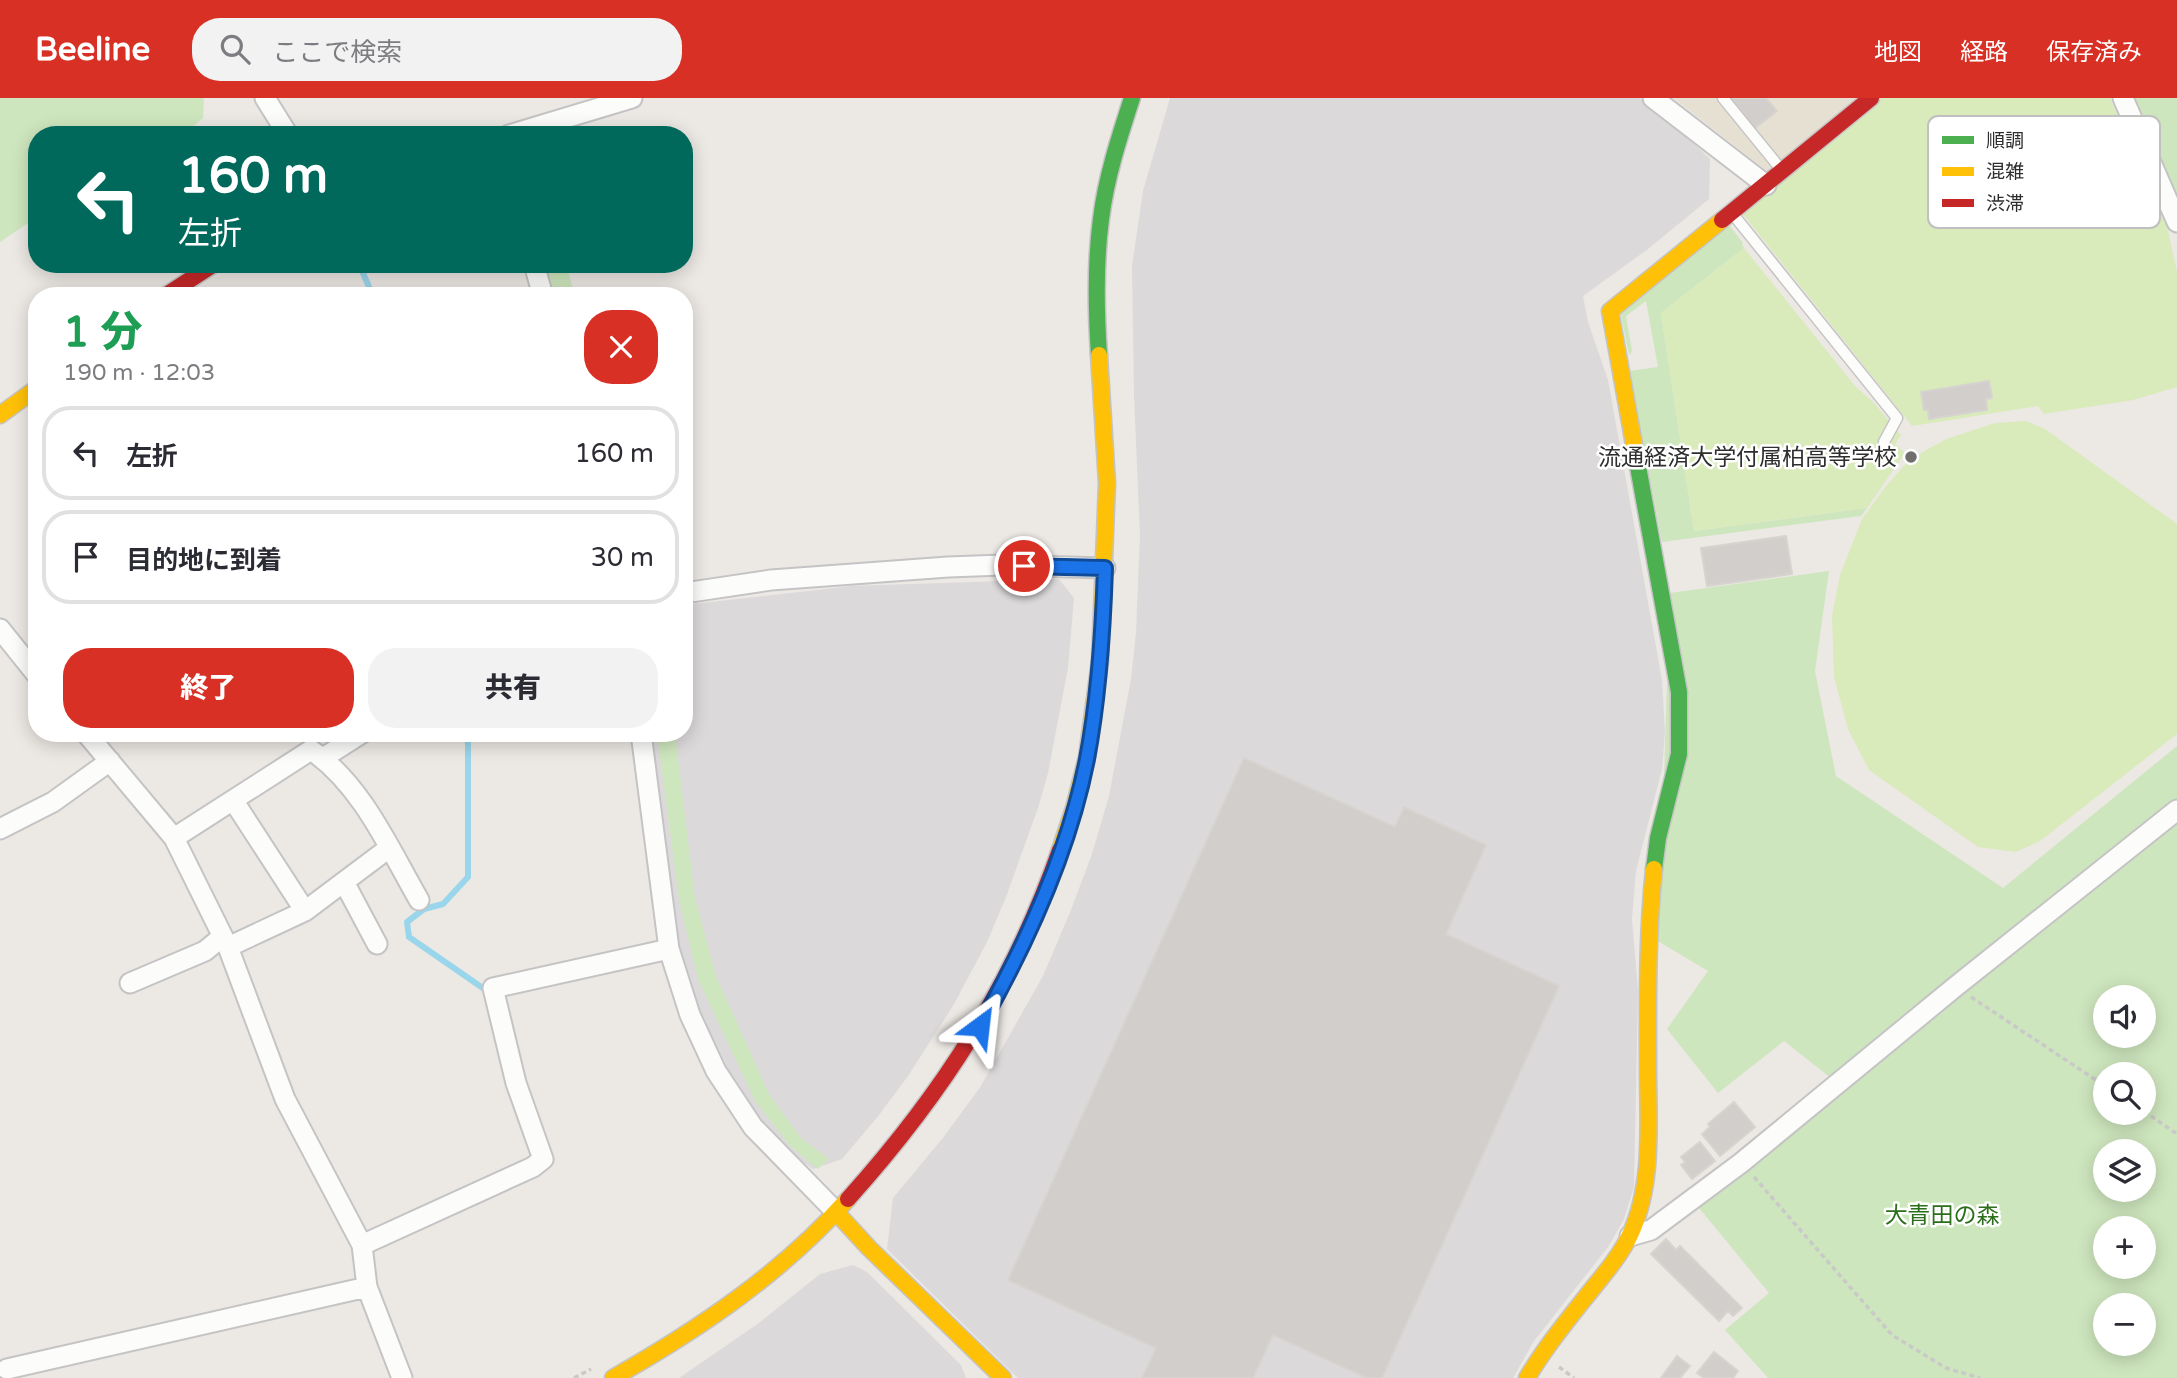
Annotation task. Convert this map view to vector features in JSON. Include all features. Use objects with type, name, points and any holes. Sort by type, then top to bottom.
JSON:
[{"type":"street","points":[[265,98],[282,126]]},
{"type":"street","points":[[539,126],[632,98]]},
{"type":"street","points":[[613,1378],[737,1299],[803,1246],[882,1162],[932,1101],[968,1047],[1004,984],[1030,930],[1068,829],[1086,761],[1098,685],[1108,494],[1098,355],[1099,240],[1104,199],[1132,98]]},
{"type":"street","points":[[1653,98],[1766,184]]},
{"type":"street","points":[[1527,1378],[1542,1353],[1608,1269],[1630,1236],[1646,1178],[1648,926],[1658,838],[1679,754],[1679,692],[1610,311],[1871,98]]},
{"type":"street","points":[[2123,98],[2131,116]]},
{"type":"street","points":[[2160,183],[2177,222]]},
{"type":"street","points":[[179,287],[200,273]]},
{"type":"street","points":[[0,415],[28,395]]},
{"type":"street","points":[[693,592],[771,579],[948,566],[1105,568]]},
{"type":"street","points":[[0,629],[28,664]]},
{"type":"street","points":[[94,742],[174,838],[225,942],[285,1099],[362,1245],[367,1287],[402,1378]]},
{"type":"street","points":[[323,758],[348,742]]},
{"type":"street","points":[[642,742],[669,950],[690,1015],[716,1071],[753,1127],[869,1248],[1003,1378]]},
{"type":"street","points":[[174,838],[311,750],[323,758],[354,789],[419,900]]},
{"type":"street","points":[[0,829],[53,802],[110,761]]},
{"type":"street","points":[[233,800],[305,911]]},
{"type":"street","points":[[1630,1236],[1651,1230],[1741,1163],[1955,987],[2177,810]]},
{"type":"street","points":[[130,983],[305,911],[389,848]]},
{"type":"street","points":[[344,881],[377,944]]},
{"type":"street","points":[[362,1245],[533,1167],[543,1159],[516,1083],[493,988],[669,950]]},
{"type":"street","points":[[7,1369],[367,1287]]},
{"type":"lane","points":[[1723,98],[1782,171]]},
{"type":"lane","points":[[1731,212],[1897,418],[1884,442]]},
{"type":"path","points":[[1955,987],[2093,1078]]},
{"type":"path","points":[[2156,1119],[2177,1133]]},
{"type":"path","points":[[1741,1163],[1892,1335],[1946,1368],[1980,1378]]},
{"type":"path","points":[[574,1378],[596,1367]]},
{"type":"shaded area","points":[[1170,98],[1639,98],[1672,123],[1710,159],[1709,199],[1648,249],[1583,296],[1588,322],[1608,380],[1662,680],[1665,732],[1662,769],[1636,871],[1632,919],[1638,991],[1634,1187],[1624,1219],[1608,1247],[1534,1341],[1513,1378],[1018,1378],[887,1249],[893,1198],[979,1089],[1043,976],[1092,854],[1109,796],[1131,679],[1136,633],[1140,535],[1132,266],[1143,191]]},
{"type":"shaded area","points":[[1674,98],[1857,98],[1767,171]]},
{"type":"shaded area","points":[[1059,579],[1074,598],[1068,668],[1048,773],[1006,897],[987,942],[953,1006],[879,1115],[842,1159],[813,1169],[777,1139],[748,1103],[702,1015],[687,976],[677,938],[648,742],[693,742],[693,604],[852,586]]},
{"type":"shaded area","points":[[853,1265],[867,1272],[961,1365],[966,1378],[679,1378],[759,1323],[820,1274]]},
{"type":"green space","points":[[0,98],[204,98],[203,118],[194,126],[28,126],[28,223],[0,242]]},
{"type":"green space","points":[[1882,98],[2110,98],[2118,116],[1928,116],[1928,228],[2160,228],[2160,210],[2167,226],[2177,272],[2177,387],[2133,400],[2044,414],[2038,406],[1912,426],[1742,213]]},
{"type":"green space","points":[[2131,98],[2177,98],[2177,198],[2160,161],[2160,116],[2139,116]]},
{"type":"green space","points":[[1726,221],[1744,248],[1661,313],[1694,531],[1867,508],[1861,516],[1662,542],[1629,371],[1658,367],[1646,301],[1626,316],[1632,351],[1629,355],[1619,306]]},
{"type":"green space","points":[[1744,248],[1855,386],[1873,402],[1901,435],[1895,444],[1905,453],[1867,508],[1694,531],[1661,313]]},
{"type":"green space","points":[[546,273],[569,273],[572,287],[549,287]]},
{"type":"green space","points":[[2026,421],[2045,429],[2177,524],[2177,734],[2040,841],[2016,852],[1978,847],[1869,770],[1848,729],[1834,677],[1832,616],[1840,575],[1862,519],[1909,460],[1946,439],[1995,423]]},
{"type":"green space","name":"大青田の森","points":[[1829,571],[1815,671],[1836,776],[2003,888],[2177,746],[2177,1378],[1768,1378],[1725,1330],[1769,1293],[1695,1203],[1841,1086],[1784,1041],[1718,1093],[1667,1029],[1708,971],[1656,940],[1670,593]]},
{"type":"green space","points":[[658,742],[676,742],[695,898],[716,976],[769,1094],[801,1138],[829,1159],[818,1169],[791,1147],[755,1101],[698,979],[679,899]]},
{"type":"building","points":[[1731,98],[1766,98],[1777,111],[1755,128]]},
{"type":"building","points":[[1989,381],[1992,398],[1986,399],[1987,410],[1929,419],[1928,410],[1924,410],[1921,392]]},
{"type":"building","points":[[1786,536],[1792,574],[1707,586],[1701,548]]},
{"type":"building","points":[[1244,758],[1395,827],[1404,807],[1486,845],[1446,934],[1559,986],[1382,1378],[1367,1378],[1273,1335],[1253,1378],[1142,1378],[1156,1348],[1008,1280]]},
{"type":"building","points":[[1734,1102],[1755,1127],[1720,1156],[1702,1134],[1710,1127],[1708,1124]]},
{"type":"building","points":[[1700,1142],[1715,1161],[1692,1179],[1681,1165],[1685,1162],[1681,1157]]},
{"type":"building","points":[[1666,1239],[1676,1250],[1680,1246],[1742,1308],[1733,1316],[1728,1311],[1719,1321],[1651,1254]]},
{"type":"building","points":[[1714,1352],[1738,1371],[1733,1378],[1704,1378],[1697,1373]]},
{"type":"building","points":[[1677,1356],[1690,1366],[1680,1378],[1661,1378]]},
{"type":"waterway","points":[[363,273],[369,287]]},
{"type":"waterway","points":[[468,742],[468,877],[443,904],[424,909],[407,922],[409,937],[490,993]]},
{"type":"traffic: fast","points":[[1099,355],[1097,287],[1101,219],[1110,173],[1132,98]]},
{"type":"traffic: fast","points":[[1635,450],[1679,692],[1679,754],[1658,838],[1654,869]]},
{"type":"traffic: slow","points":[[1635,450],[1610,311],[1722,220]]},
{"type":"traffic: slow","points":[[1060,850],[1087,757],[1100,661],[1107,483],[1099,355]]},
{"type":"traffic: slow","points":[[0,415],[28,395]]},
{"type":"traffic: slow","points":[[1527,1378],[1550,1343],[1622,1249],[1638,1215],[1643,1195],[1649,1131],[1648,968],[1654,869]]},
{"type":"traffic: slow","points":[[613,1378],[677,1340],[767,1276],[848,1199]]},
{"type":"traffic: slow","points":[[836,1212],[869,1248],[1003,1378]]},
{"type":"traffic: jam","points":[[1722,220],[1871,98]]},
{"type":"traffic: jam","points":[[179,287],[200,273]]},
{"type":"traffic: jam","points":[[848,1199],[915,1118],[972,1035],[1020,947],[1060,850]]},
{"type":"place","name":"流通経済大学付属柏高等学校","points":[[1911,457]]},
{"type":"route","points":[[980,1026],[1030,930],[1068,829],[1086,761],[1103,635],[1105,568],[1024,566]]}]
